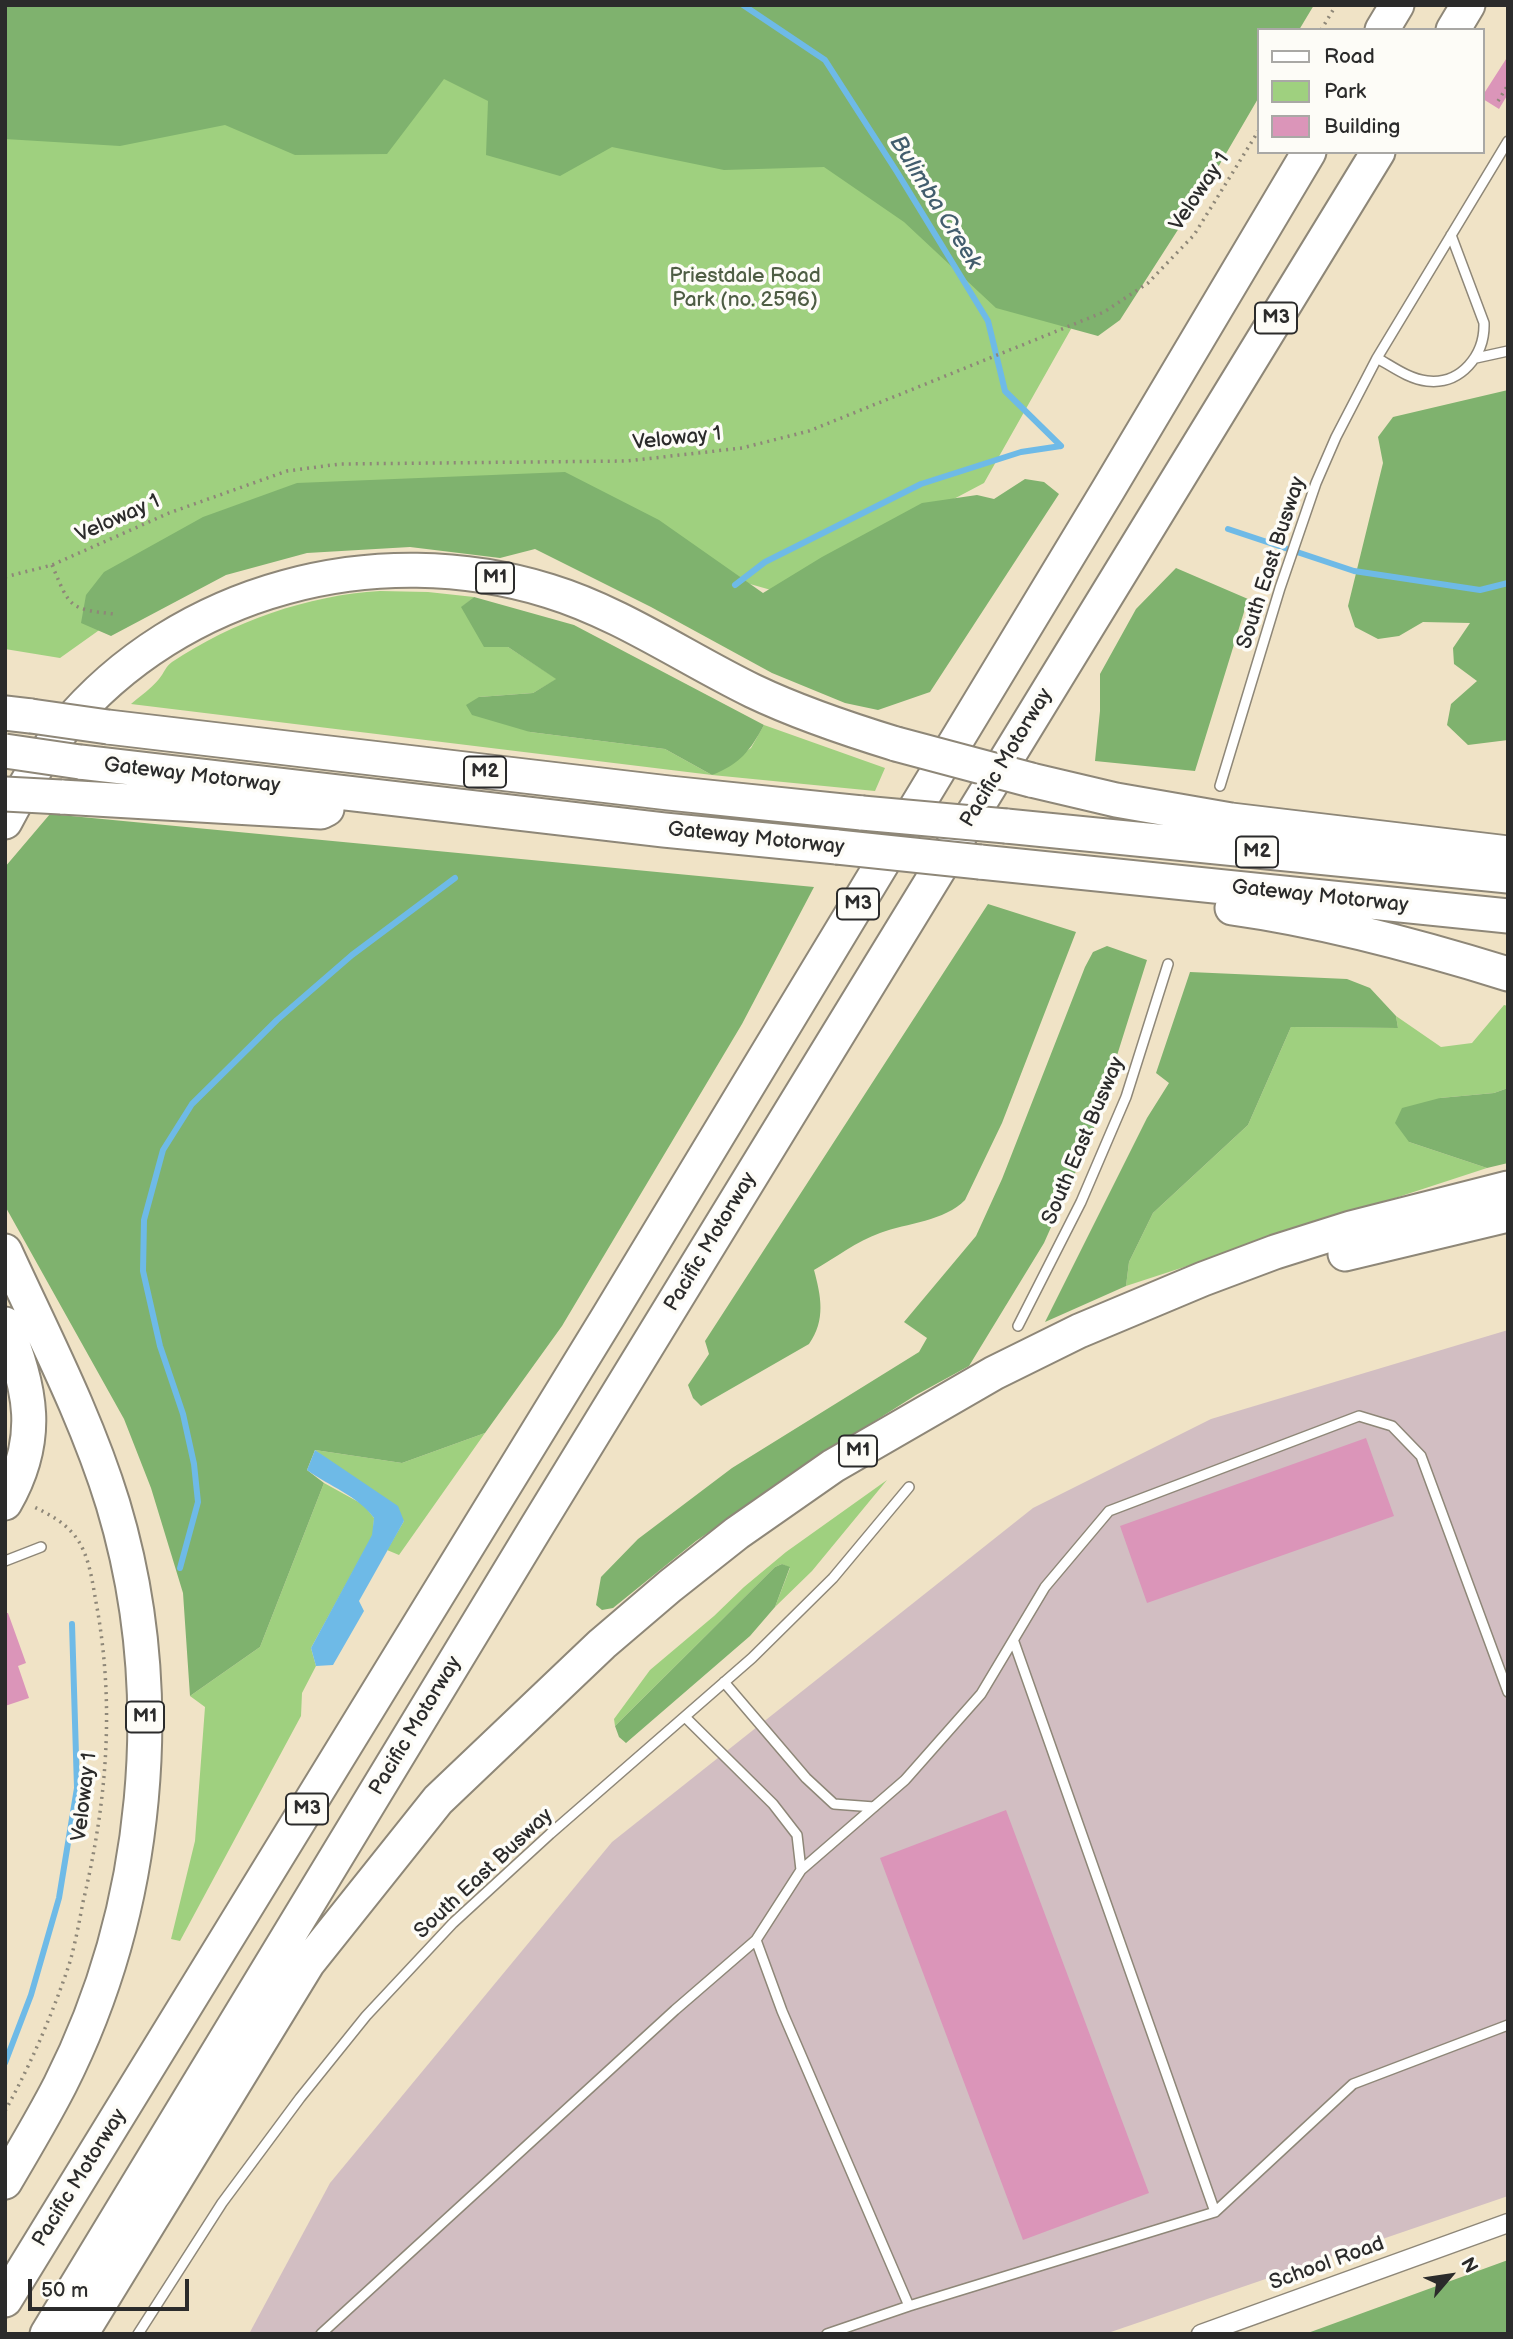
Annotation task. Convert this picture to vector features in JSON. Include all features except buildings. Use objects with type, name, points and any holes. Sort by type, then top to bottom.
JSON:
[{"type":"highway","points":[[1383,28],[1397,5]]},
{"type":"highway","points":[[1454,28],[1468,5]]},
{"type":"highway","name":"Pacific Motorway","points":[[5,2301],[608,1317],[1094,514],[1307,154]]},
{"type":"highway","name":"Pacific Motorway","points":[[47,2334],[537,1526],[1377,154]]},
{"type":"highway","name":"M1","points":[[5,822],[64,729],[111,680],[149,649],[214,613],[282,587],[356,572],[402,569],[451,571],[502,579],[550,591],[619,620],[751,690],[808,716],[896,744],[1031,780],[1116,800],[1231,820],[1503,855]]},
{"type":"highway","name":"Gateway Motorway","points":[[18,715],[670,793],[862,813],[1006,826],[1503,855]]},
{"type":"highway","name":"Gateway Motorway","points":[[5,751],[664,830],[1508,916]]},
{"type":"highway","points":[[5,794],[321,812],[358,795]]},
{"type":"highway","points":[[1128,878],[1163,899],[1243,910],[1371,936],[1448,955],[1508,974]]},
{"type":"highway","name":"M1","points":[[81,2334],[308,1964],[439,1800],[602,1644],[670,1586],[833,1466],[982,1379],[1079,1331],[1203,1279],[1288,1248],[1351,1228],[1508,1188]]},
{"type":"highway","points":[[1143,1304],[1212,1295],[1348,1253],[1508,1215]]},
{"type":"highway","name":"M1","points":[[5,1251],[74,1399],[113,1504],[127,1559],[137,1618],[145,1724],[140,1815],[134,1860],[107,1967],[87,2024],[61,2084],[5,2182]]},
{"type":"highway","points":[[5,1324],[24,1376],[30,1418],[15,1503]]},
{"type":"street","name":"School Road","points":[[1201,2334],[1508,2223]]},
{"type":"lane","name":"South East Busway","points":[[1220,786],[1280,588],[1316,483],[1336,437],[1377,358],[1508,141]]},
{"type":"lane","points":[[1451,235],[1484,323],[1484,335],[1476,358]]},
{"type":"lane","points":[[1377,358],[1406,374],[1427,381],[1454,376],[1476,358],[1508,351]]},
{"type":"lane","name":"South East Busway","points":[[1018,1326],[1081,1202],[1126,1097],[1168,964]]},
{"type":"lane","points":[[321,2334],[675,2010],[756,1940],[801,1870],[905,1780],[981,1694],[1045,1587],[1110,1511],[1359,1416],[1392,1426],[1421,1456],[1508,1692]]},
{"type":"lane","name":"South East Busway","points":[[138,2334],[222,2203],[300,2098],[366,2016],[453,1923],[724,1682],[833,1577],[909,1487]]},
{"type":"lane","points":[[5,1561],[41,1547]]},
{"type":"lane","points":[[1014,1642],[1215,2212]]},
{"type":"lane","points":[[724,1682],[806,1778],[834,1804],[874,1807]]},
{"type":"lane","points":[[685,1717],[773,1804],[797,1835],[801,1870]]},
{"type":"lane","points":[[756,1940],[782,2011],[909,2306]]},
{"type":"lane","points":[[827,2334],[909,2306],[1215,2212],[1353,2084],[1508,2025]]},
{"type":"path","points":[[1322,28],[1336,5]]},
{"type":"path","points":[[1497,101],[1508,85]]},
{"type":"path","name":"Veloway 1","points":[[5,577],[52,565],[169,513],[287,471],[340,464],[627,461],[742,448],[809,430],[1104,312],[1148,283],[1194,235],[1258,132]]},
{"type":"path","points":[[52,565],[68,602],[83,611],[114,614]]},
{"type":"path","name":"Veloway 1","points":[[5,2111],[31,2065],[69,1963],[93,1859],[107,1755],[108,1701],[105,1647],[87,1561],[76,1537],[53,1516],[15,1503]]},
{"type":"shaded area","points":[[1508,1330],[1508,2196],[1105,2334],[249,2334],[330,2183],[612,1842],[1033,1508],[1211,1419]]},
{"type":"green space","name":"Priestdale Road Park (no. 2596)","points":[[5,5],[1254,5],[984,483],[778,592],[543,525],[413,506],[171,579],[60,658],[5,649]]},
{"type":"green space","points":[[5,5],[1314,5],[1300,28],[1258,28],[1258,99],[1217,169],[1120,320],[1098,336],[996,308],[904,222],[824,167],[724,170],[612,147],[560,176],[486,155],[488,101],[444,79],[387,154],[295,155],[225,125],[120,146],[5,139]]},
{"type":"green space","points":[[1508,390],[1508,740],[1468,745],[1447,725],[1451,704],[1477,681],[1454,664],[1453,648],[1470,623],[1423,622],[1399,636],[1378,639],[1355,627],[1348,606],[1383,463],[1378,437],[1393,417]]},
{"type":"green space","points":[[565,472],[659,520],[763,593],[822,557],[922,503],[977,495],[994,499],[1025,479],[1044,482],[1059,494],[930,692],[878,710],[845,703],[772,673],[651,607],[535,549],[500,558],[410,547],[307,553],[226,575],[111,636],[81,623],[86,595],[104,572],[203,517],[297,483]]},
{"type":"green space","points":[[1176,568],[1248,599],[1195,771],[1095,761],[1100,711],[1100,674],[1136,609]]},
{"type":"green space","points":[[380,591],[474,597],[462,607],[508,647],[557,679],[533,693],[479,697],[530,732],[665,749],[712,775],[131,704],[156,682],[172,662],[245,623],[326,598]]},
{"type":"green space","points":[[474,597],[574,625],[764,725],[743,756],[712,775],[665,749],[530,732],[472,715],[466,705],[479,697],[533,693],[556,679],[508,647],[484,647],[461,607]]},
{"type":"green space","points":[[764,725],[885,768],[875,791],[712,775],[751,748]]},
{"type":"green space","points":[[50,814],[814,887],[742,1024],[562,1326],[485,1433],[402,1463],[315,1450],[307,1470],[324,1483],[260,1647],[190,1696],[183,1593],[151,1488],[124,1419],[5,1206],[5,867]]},
{"type":"green space","points":[[988,904],[1076,932],[1002,1123],[965,1200],[947,1213],[871,1236],[814,1270],[819,1289],[820,1317],[809,1344],[701,1406],[693,1398],[688,1385],[709,1354],[705,1341]]},
{"type":"green space","points":[[1107,946],[1147,960],[1092,1135],[1044,1243],[969,1366],[916,1395],[826,1452],[696,1541],[613,1608],[602,1610],[596,1605],[601,1577],[638,1539],[732,1468],[919,1352],[927,1338],[904,1322],[976,1236],[1002,1179],[1085,967],[1093,952]]},
{"type":"green space","points":[[1190,972],[1347,979],[1370,988],[1396,1016],[1398,1028],[1291,1027],[1248,1125],[1153,1213],[1129,1262],[1126,1286],[1045,1322],[1147,1118],[1169,1083],[1156,1073]]},
{"type":"green space","points":[[1504,1005],[1508,1006],[1508,1088],[1494,1093],[1440,1098],[1409,1142],[1487,1168],[1126,1286],[1129,1262],[1153,1213],[1248,1125],[1291,1027],[1398,1028],[1396,1016],[1441,1047],[1472,1043]]},
{"type":"green space","points":[[1508,1088],[1508,1163],[1487,1168],[1409,1142],[1395,1123],[1402,1108],[1440,1098],[1494,1093]]},
{"type":"green space","points":[[485,1433],[399,1555],[387,1550],[404,1521],[315,1450],[402,1463]]},
{"type":"green space","points":[[887,1480],[812,1571],[775,1607],[790,1568],[782,1564],[775,1567],[615,1726],[614,1719],[650,1670],[786,1552]]},
{"type":"green space","points":[[324,1483],[364,1505],[374,1518],[373,1535],[311,1648],[316,1666],[302,1693],[301,1716],[180,1941],[171,1939],[195,1841],[205,1707],[190,1696],[260,1647]]},
{"type":"green space","points":[[782,1564],[790,1567],[775,1607],[750,1636],[626,1743],[619,1737],[615,1726],[775,1567]]},
{"type":"green space","points":[[1508,2260],[1508,2334],[1305,2334]]},
{"type":"water","points":[[315,1450],[398,1506],[404,1521],[359,1601],[364,1611],[333,1665],[316,1666],[311,1648],[372,1535],[374,1518],[352,1497],[307,1470]]},
{"type":"waterway","name":"Bulimba Creek","points":[[743,5],[825,60],[988,321],[1005,391],[1061,446]]},
{"type":"waterway","points":[[735,585],[765,562],[921,484],[1021,452],[1061,446]]},
{"type":"waterway","name":"Bulimba Creek","points":[[1228,529],[1354,571],[1480,590],[1508,583]]},
{"type":"waterway","points":[[180,1568],[198,1502],[194,1464],[183,1414],[160,1346],[143,1271],[144,1220],[163,1150],[192,1104],[277,1020],[352,955],[455,878]]},
{"type":"waterway","points":[[5,2063],[31,1995],[59,1898],[77,1788],[72,1624]]}]
